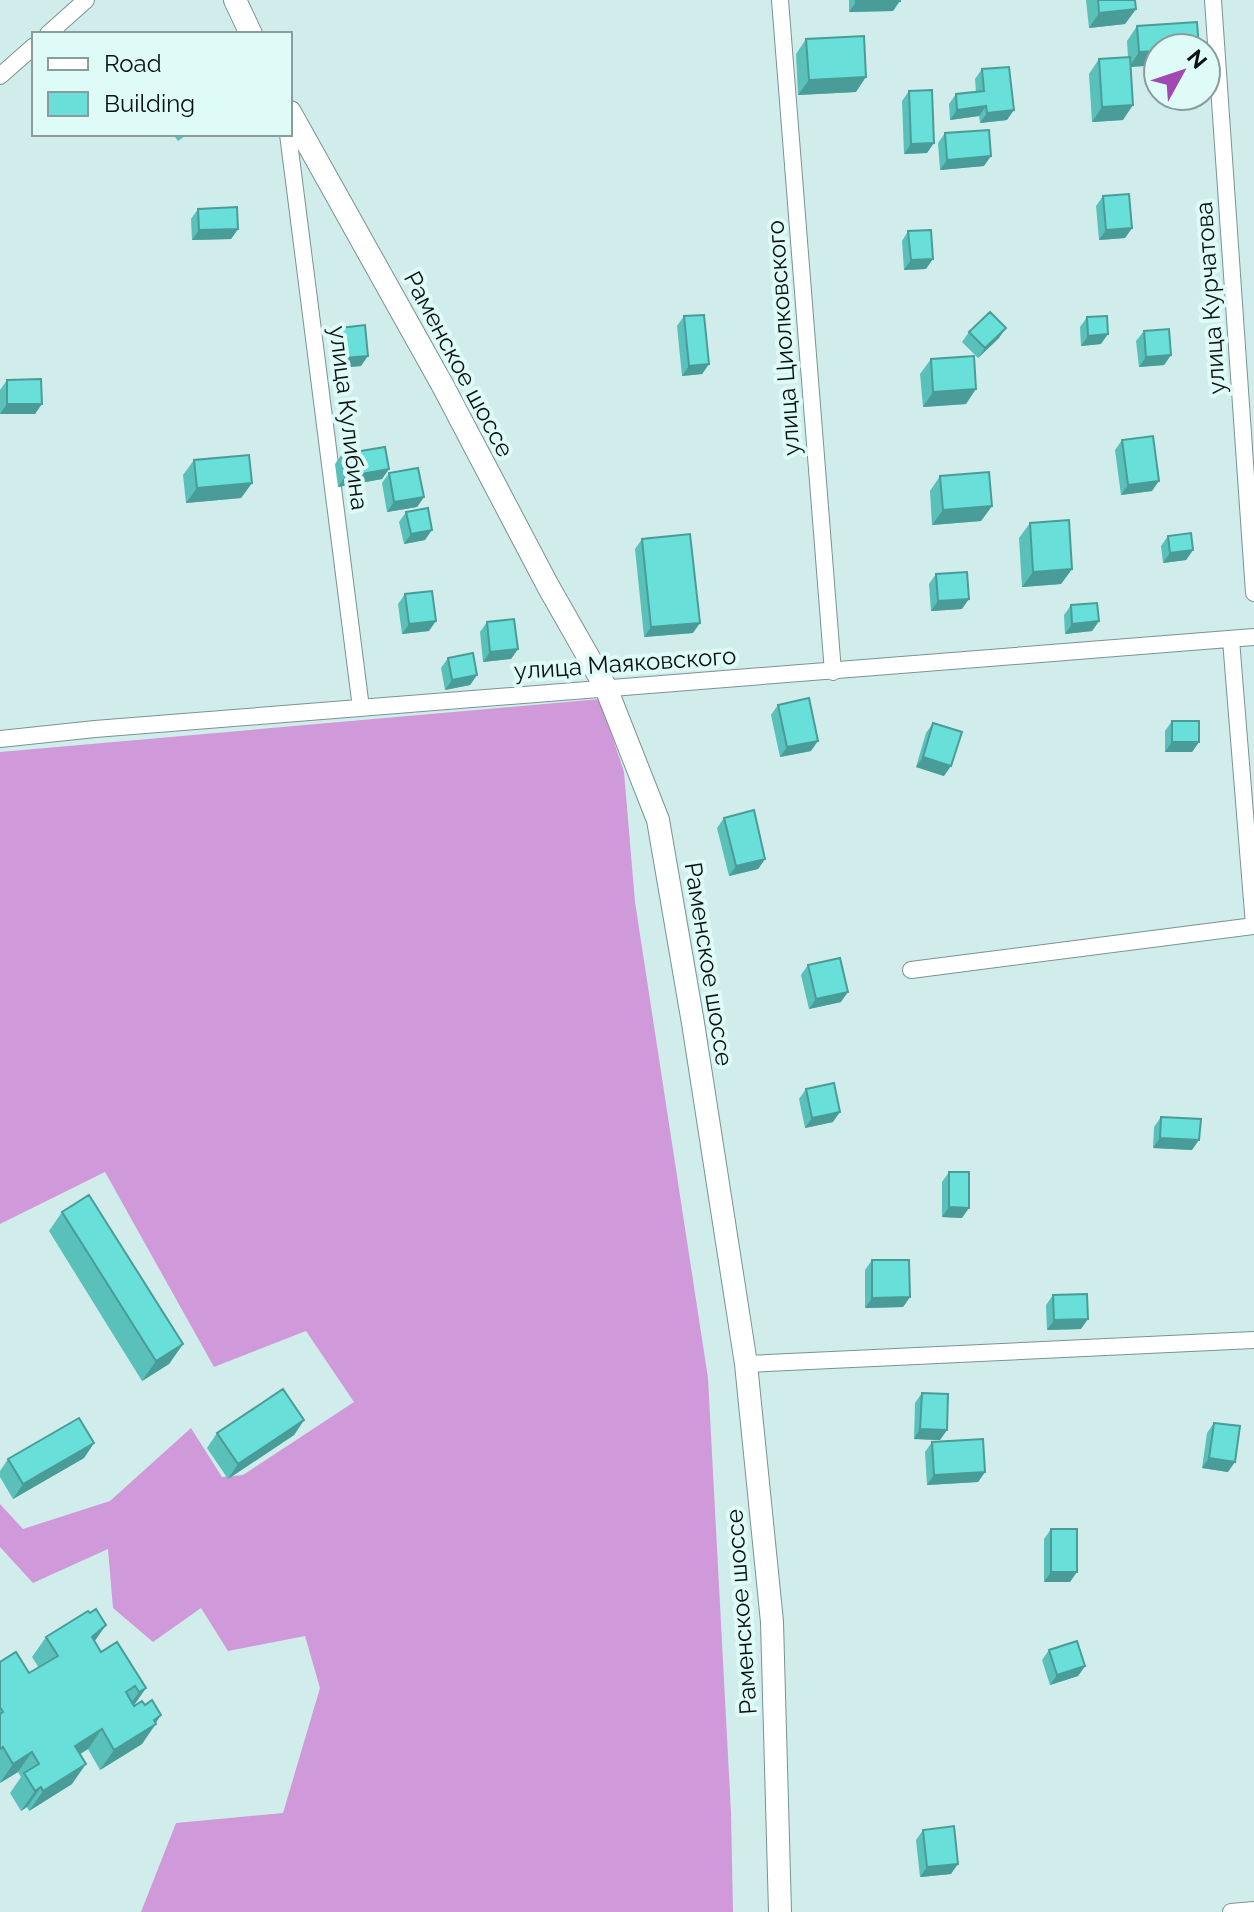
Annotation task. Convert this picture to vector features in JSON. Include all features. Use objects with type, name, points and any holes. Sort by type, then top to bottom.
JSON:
[{"type":"main road","points":[[235,0],[250,32]]},
{"type":"main road","name":"Раменское шоссе","points":[[292,116],[606,688],[658,820],[746,1364],[772,1622],[780,1912]]},
{"type":"street","points":[[50,32],[86,0]]},
{"type":"street","name":"улица Циолковского","points":[[780,0],[833,672]]},
{"type":"street","name":"улица Курчатова","points":[[1213,0],[1254,593]]},
{"type":"street","points":[[0,76],[32,48]]},
{"type":"street","name":"улица Кулибина","points":[[288,136],[361,708]]},
{"type":"street","name":"улица Маяковского","points":[[0,739],[1254,637]]},
{"type":"street","points":[[911,970],[1254,926],[1231,640]]},
{"type":"street","points":[[746,1364],[1254,1340]]},
{"type":"street","points":[[1231,1912],[1254,1910]]},
{"type":"shaded area","points":[[600,699],[624,772],[635,902],[708,1378],[731,1812],[733,1912],[141,1912],[176,1823],[283,1813],[320,1688],[305,1636],[228,1651],[201,1608],[153,1642],[113,1608],[108,1549],[33,1583],[0,1547],[0,1504],[23,1529],[110,1501],[191,1428],[222,1477],[243,1475],[354,1402],[306,1331],[214,1367],[105,1172],[0,1224],[0,752]]},
{"type":"building","points":[[900,0],[900,1],[856,2]]},
{"type":"building","points":[[1098,0],[1135,0],[1136,9],[1099,13]]},
{"type":"building","points":[[1197,22],[1198,32],[1142,32],[1142,52],[1139,52],[1137,26]]},
{"type":"building","points":[[864,36],[866,77],[809,80],[806,39]]},
{"type":"building","points":[[1130,57],[1133,105],[1102,107],[1099,59]]},
{"type":"building","points":[[1009,67],[1014,110],[987,113],[986,106],[957,110],[956,94],[984,91],[982,69]]},
{"type":"building","points":[[932,90],[934,143],[911,144],[909,91]]},
{"type":"building","points":[[989,130],[991,156],[947,160],[945,133]]},
{"type":"building","points":[[1129,194],[1132,228],[1106,230],[1103,196]]},
{"type":"building","points":[[237,207],[238,229],[199,230],[198,209]]},
{"type":"building","points":[[931,230],[933,259],[911,260],[908,231]]},
{"type":"building","points":[[990,312],[1006,328],[985,348],[969,332]]},
{"type":"building","points":[[704,315],[709,364],[689,366],[684,316]]},
{"type":"building","points":[[1107,316],[1108,334],[1088,336],[1087,317]]},
{"type":"building","points":[[365,325],[368,356],[343,358],[340,328]]},
{"type":"building","points":[[1169,329],[1171,355],[1146,357],[1144,331]]},
{"type":"building","points":[[974,356],[976,389],[933,392],[931,359]]},
{"type":"building","points":[[41,379],[42,404],[7,404],[7,380]]},
{"type":"building","points":[[1153,436],[1159,481],[1128,485],[1122,440]]},
{"type":"building","points":[[385,447],[389,469],[345,477],[342,454]]},
{"type":"building","points":[[249,455],[252,483],[197,488],[194,460]]},
{"type":"building","points":[[418,468],[424,497],[394,502],[389,473]]},
{"type":"building","points":[[989,472],[992,506],[943,510],[940,476]]},
{"type":"building","points":[[428,508],[432,530],[411,534],[406,512]]},
{"type":"building","points":[[1069,520],[1072,569],[1033,572],[1030,523]]},
{"type":"building","points":[[1191,533],[1193,550],[1170,553],[1168,536]]},
{"type":"building","points":[[690,534],[700,623],[651,627],[642,539]]},
{"type":"building","points":[[967,572],[969,599],[938,601],[936,574]]},
{"type":"building","points":[[432,591],[436,621],[409,624],[405,594]]},
{"type":"building","points":[[1097,603],[1099,621],[1072,624],[1071,605]]},
{"type":"building","points":[[514,619],[518,649],[490,652],[487,622]]},
{"type":"building","points":[[473,653],[477,675],[452,680],[448,658]]},
{"type":"building","points":[[809,698],[818,741],[787,747],[778,705]]},
{"type":"building","points":[[1172,721],[1199,721],[1199,742],[1172,742]]},
{"type":"building","points":[[933,723],[962,732],[951,766],[923,757]]},
{"type":"building","points":[[754,810],[765,859],[736,866],[724,818]]},
{"type":"building","points":[[840,958],[848,992],[816,999],[808,965]]},
{"type":"building","points":[[834,1083],[840,1112],[812,1118],[806,1089]]},
{"type":"building","points":[[1161,1117],[1201,1119],[1199,1140],[1160,1138]]},
{"type":"building","points":[[949,1172],[969,1172],[969,1208],[949,1207]]},
{"type":"building","points":[[89,1195],[183,1344],[156,1361],[62,1212]]},
{"type":"building","points":[[872,1260],[909,1260],[910,1297],[872,1298]]},
{"type":"building","points":[[1087,1294],[1088,1319],[1054,1320],[1053,1295]]},
{"type":"building","points":[[283,1389],[304,1420],[238,1464],[217,1433]]},
{"type":"building","points":[[922,1393],[948,1394],[947,1430],[920,1429]]},
{"type":"building","points":[[79,1418],[94,1443],[23,1484],[8,1459]]},
{"type":"building","points":[[1214,1423],[1240,1426],[1235,1462],[1209,1458]]},
{"type":"building","points":[[983,1439],[985,1472],[934,1475],[932,1442]]},
{"type":"building","points":[[1051,1529],[1077,1529],[1077,1572],[1051,1572]]},
{"type":"building","points":[[96,1609],[106,1625],[92,1637],[101,1652],[117,1642],[146,1688],[139,1692],[135,1686],[126,1692],[134,1706],[142,1701],[145,1705],[152,1700],[161,1715],[154,1720],[156,1724],[114,1750],[102,1729],[75,1746],[86,1764],[43,1791],[41,1787],[35,1791],[24,1773],[39,1764],[32,1752],[13,1764],[3,1747],[0,1749],[0,1714],[3,1712],[0,1707],[0,1662],[16,1652],[29,1673],[58,1656],[46,1637]]},
{"type":"building","points":[[1077,1641],[1085,1666],[1057,1675],[1049,1650]]},
{"type":"building","points":[[954,1826],[958,1864],[927,1867],[923,1830]]}]
